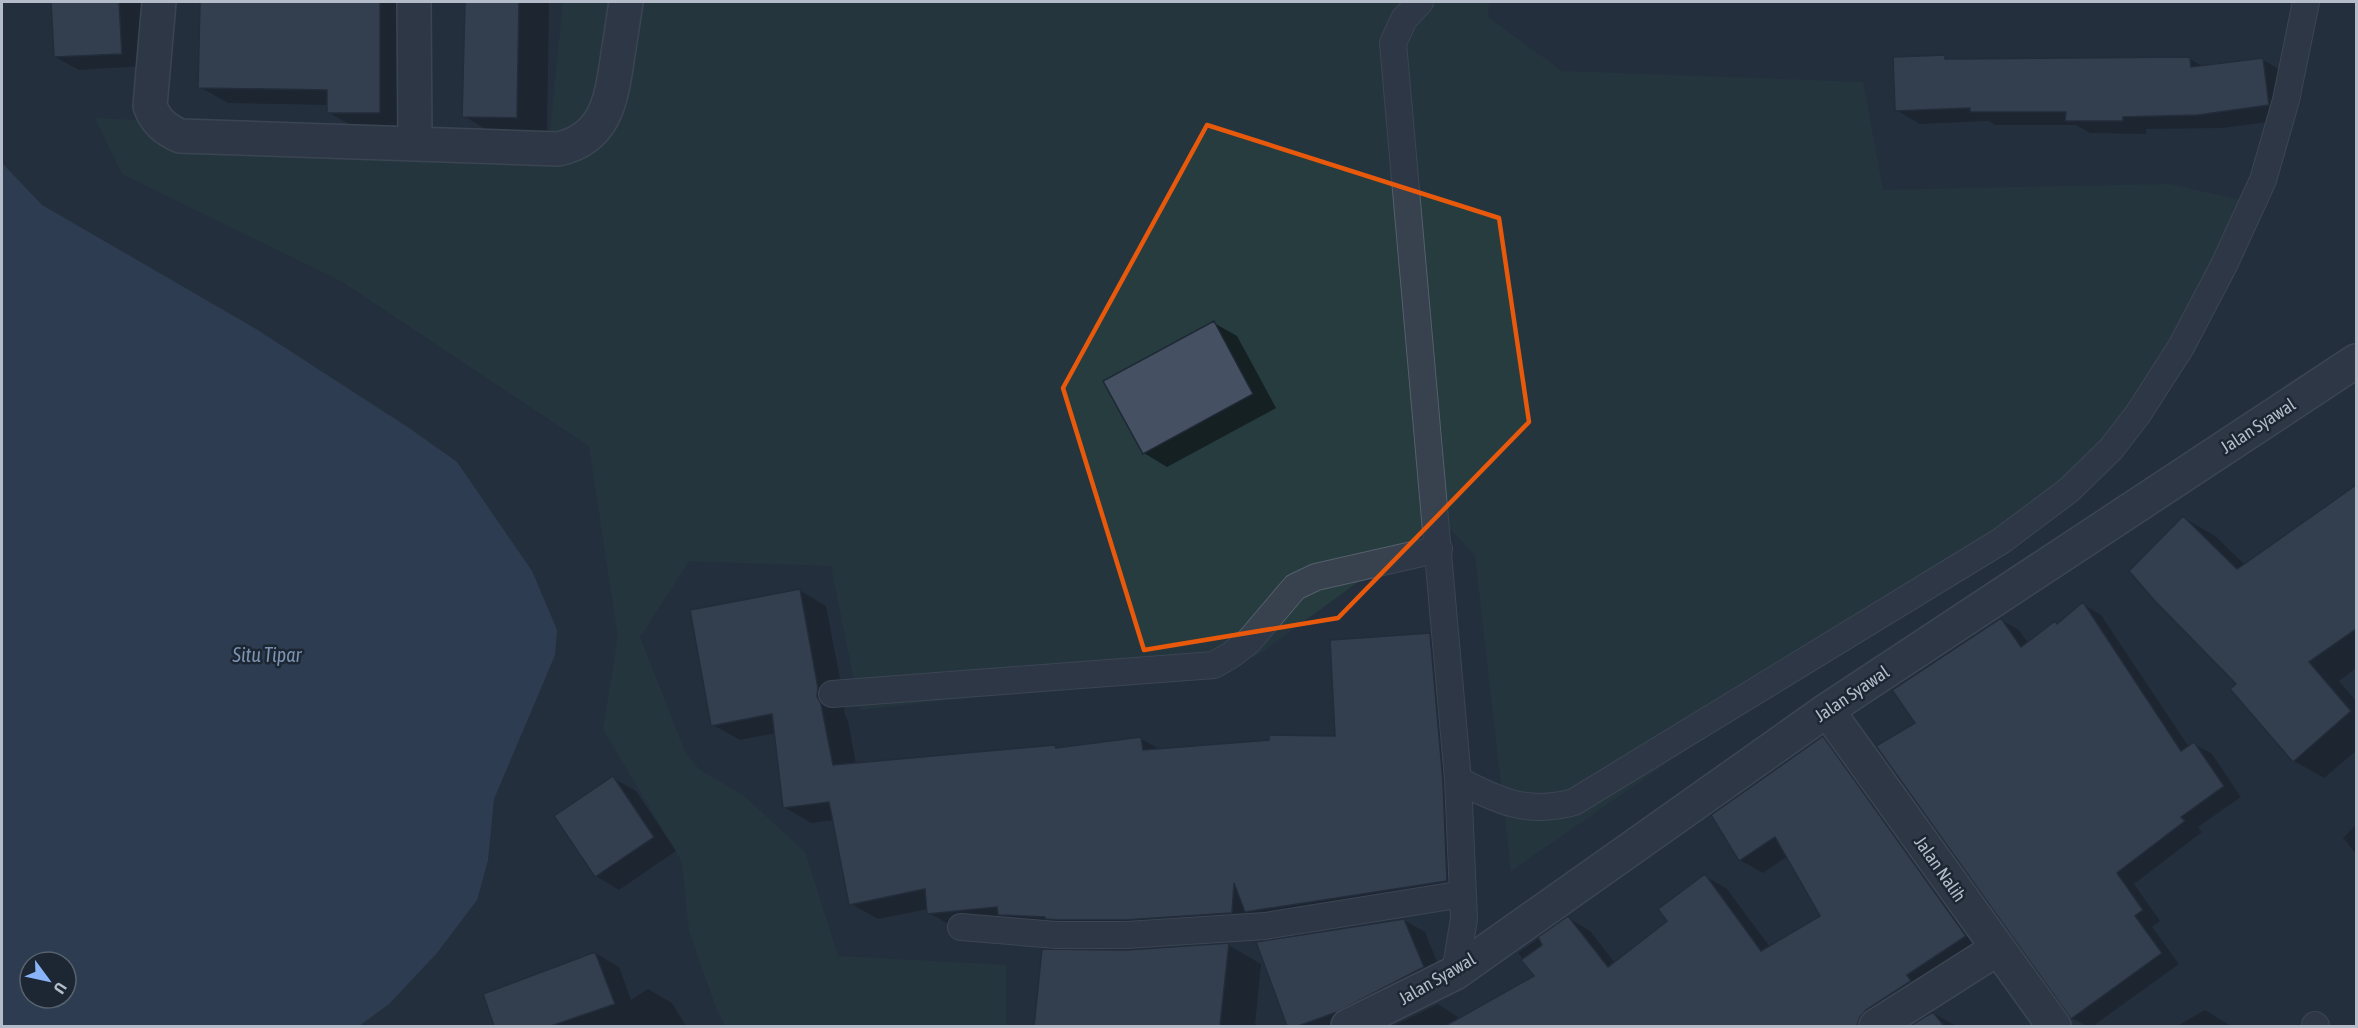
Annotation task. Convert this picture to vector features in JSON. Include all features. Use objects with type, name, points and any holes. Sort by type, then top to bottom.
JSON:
[{"type":"street","points":[[159,2],[150,105],[155,117],[166,129],[180,136],[558,149],[570,147],[584,139],[597,127],[605,114],[611,98],[626,2]]},
{"type":"street","points":[[414,2],[416,144]]},
{"type":"street","name":"Jalan Syawal","points":[[1348,1026],[1455,973],[1827,710],[2356,361]]},
{"type":"street","name":"Jalan Nalih","points":[[1827,710],[2054,1026]]},
{"type":"street","points":[[1876,1026],[1997,949]]},
{"type":"lane","points":[[1420,2],[1404,19],[1393,43],[1458,780],[1464,919],[1455,973]]},
{"type":"lane","points":[[1458,780],[1489,796],[1529,807],[1553,808],[1574,802],[2001,541],[2069,490],[2111,449],[2138,414],[2181,347],[2224,265],[2264,180],[2286,100],[2306,2]]},
{"type":"lane","points":[[832,694],[1214,665],[1249,641],[1295,587],[1316,577],[1438,549]]},
{"type":"lane","points":[[961,927],[1056,935],[1126,935],[1265,926],[1463,894]]},
{"type":"highlighted area","points":[[1207,125],[1499,218],[1529,422],[1338,618],[1144,650],[1063,388]]},
{"type":"green space","points":[[563,2],[1489,2],[1488,17],[1562,71],[1863,82],[1883,190],[2169,184],[2254,203],[2093,468],[1511,871],[1475,555],[1442,521],[1255,657],[1123,680],[860,710],[831,566],[689,561],[640,637],[685,752],[700,770],[743,795],[805,852],[838,956],[1006,965],[1006,1026],[725,1026],[715,1005],[689,930],[682,862],[603,729],[618,637],[589,446],[341,281],[122,174],[95,118],[549,143]]},
{"type":"water","name":"Situ Tipar","points":[[2,163],[42,205],[256,329],[409,428],[457,462],[532,571],[557,630],[555,655],[494,799],[488,860],[477,900],[437,953],[389,1004],[359,1026],[2,1026]]},
{"type":"building","points":[[51,2],[119,2],[122,54],[54,57]]},
{"type":"building","points":[[200,2],[380,2],[380,113],[327,113],[327,90],[198,88]]},
{"type":"building","points":[[465,2],[519,2],[517,118],[462,117]]},
{"type":"building","points":[[1945,55],[1945,59],[2190,57],[2191,67],[2263,58],[2269,105],[2198,115],[2123,117],[2123,121],[2065,121],[2066,112],[1970,112],[1970,108],[1895,111],[1893,57]]},
{"type":"building","points":[[1214,321],[1253,394],[1143,454],[1103,381]]},
{"type":"building","points":[[2356,485],[2356,629],[2309,662],[2351,711],[2293,762],[2230,689],[2236,684],[2129,571],[2183,516],[2237,569]]},
{"type":"building","points":[[800,589],[818,688],[817,696],[821,704],[833,765],[1055,745],[1056,748],[1141,737],[1143,750],[1269,740],[1269,735],[1335,736],[1330,640],[1430,633],[1443,781],[1447,881],[1245,912],[1234,883],[1232,913],[1126,920],[1057,920],[1045,919],[1045,917],[998,915],[997,907],[927,914],[925,889],[849,905],[829,802],[783,808],[772,714],[711,726],[690,610]]},
{"type":"building","points":[[2083,602],[2181,751],[2194,742],[2224,786],[2181,817],[2185,821],[2117,873],[2143,910],[2135,916],[2162,953],[2071,1019],[1876,746],[1915,723],[1892,690],[2001,618],[2021,647],[2055,621],[2057,624]]},
{"type":"building","points":[[1823,736],[1966,936],[1907,975],[1911,981],[1866,1010],[1857,1026],[1445,1026],[1534,976],[1521,960],[1542,945],[1538,937],[1568,916],[1608,967],[1667,921],[1658,909],[1705,874],[1761,951],[1820,916],[1775,837],[1739,861],[1711,815]]},
{"type":"building","points":[[613,776],[654,837],[595,877],[554,816]]},
{"type":"building","points":[[1404,919],[1424,967],[1337,1012],[1298,1026],[1287,1026],[1256,942]]},
{"type":"building","points":[[1229,943],[1220,1026],[1034,1026],[1042,949],[1126,950]]},
{"type":"building","points":[[595,952],[615,1004],[551,1026],[494,1026],[483,994]]},
{"type":"building","points":[[1933,1012],[1944,1026],[1910,1026]]}]
